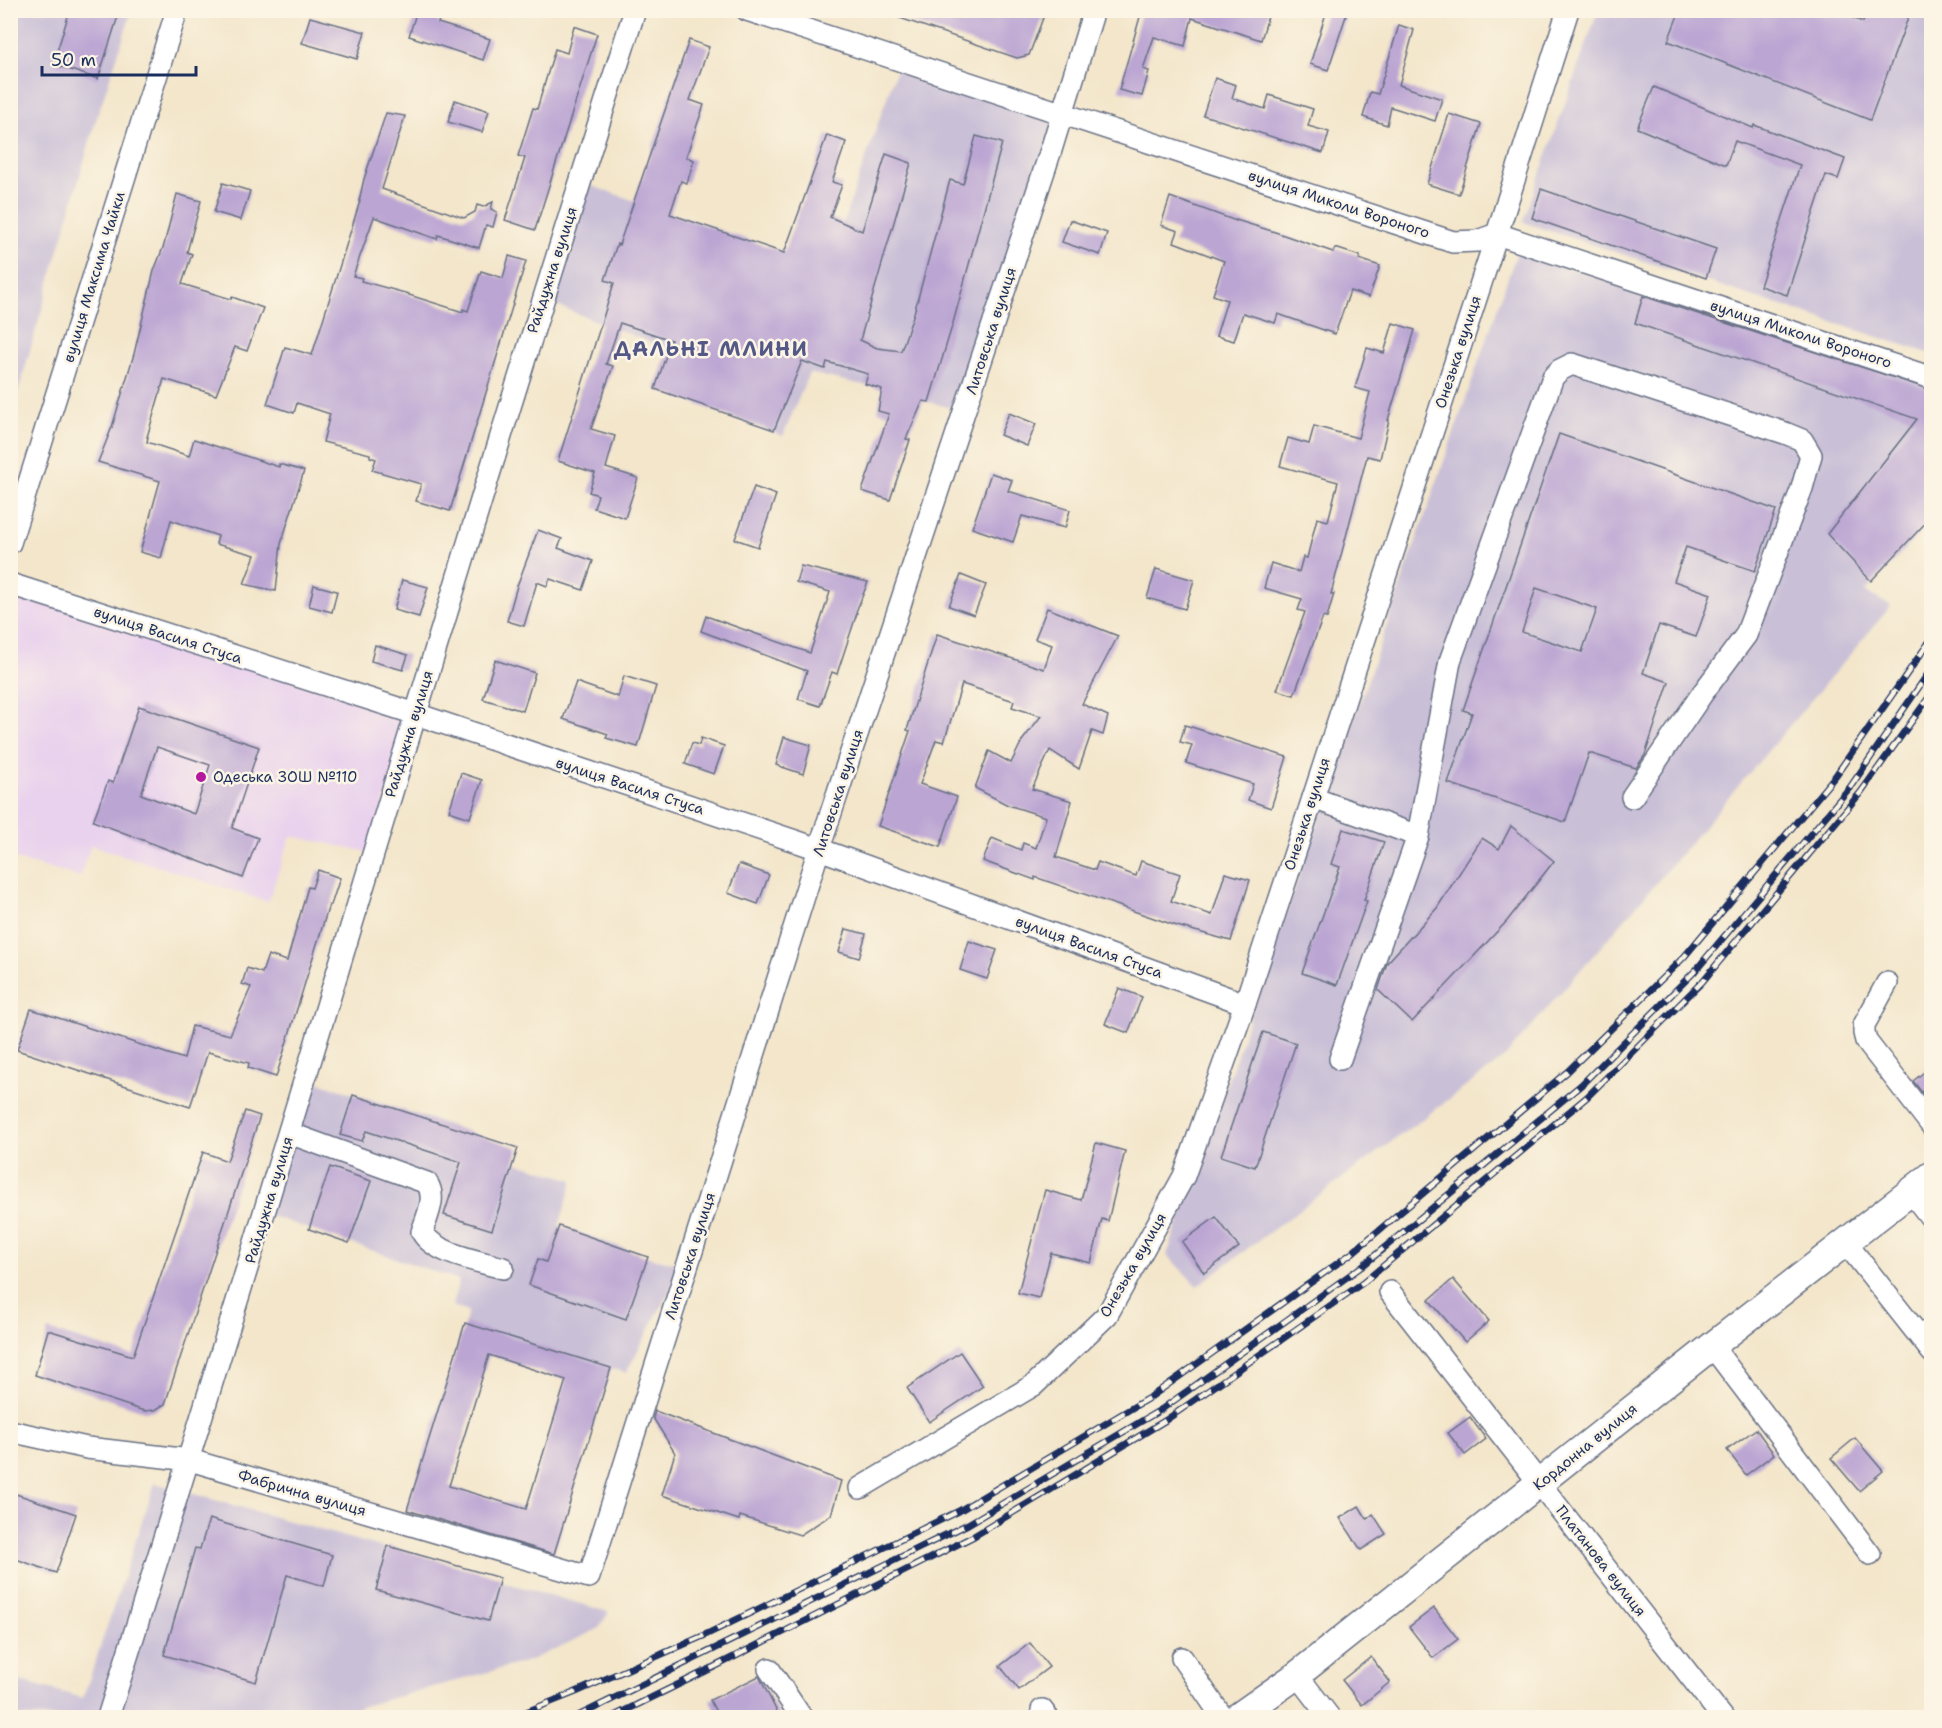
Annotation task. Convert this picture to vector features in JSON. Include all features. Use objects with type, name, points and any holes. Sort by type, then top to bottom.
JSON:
[{"type":"main road","name":"Кордонна вулиця","points":[[1236,1718],[1297,1675],[1712,1346],[1921,1184]]},
{"type":"street","name":"вулиця Максима Чайки","points":[[10,543],[177,10]]},
{"type":"street","name":"Райдужна вулиця","points":[[110,1714],[190,1460],[507,413],[635,10]]},
{"type":"street","name":"вулиця Миколи Вороного","points":[[747,10],[1454,242],[1477,241],[1497,234],[1932,378]]},
{"type":"street","name":"Литовська вулиця","points":[[589,1577],[819,849],[1094,10]]},
{"type":"street","name":"Онезька вулиця","points":[[861,1488],[1034,1385],[1107,1315],[1184,1176],[1245,1004],[1313,798],[1568,10]]},
{"type":"street","points":[[1340,1059],[1418,836],[1450,661],[1553,377],[1560,370],[1572,364],[1785,433],[1802,440],[1811,455],[1802,488],[1746,635],[1702,694],[1632,797]]},
{"type":"street","name":"вулиця Василя Стуса","points":[[10,584],[416,714],[819,849],[1245,1004]]},
{"type":"street","points":[[1313,798],[1418,836]]},
{"type":"street","points":[[1887,983],[1864,1025],[1866,1041],[1932,1126]]},
{"type":"street","points":[[289,1133],[427,1183],[433,1197],[422,1232],[426,1240],[440,1249],[503,1268]]},
{"type":"street","points":[[1921,1184],[1932,1219]]},
{"type":"street","points":[[1846,1243],[1932,1352]]},
{"type":"street","name":"Платанова вулиця","points":[[1390,1292],[1722,1718]]},
{"type":"street","points":[[1712,1346],[1870,1554]]},
{"type":"street","name":"Фабрична вулиця","points":[[10,1431],[87,1448],[190,1460],[589,1577]]},
{"type":"street","points":[[1182,1658],[1223,1718]]},
{"type":"street","points":[[770,1669],[802,1718]]},
{"type":"street","points":[[1297,1675],[1330,1718]]},
{"type":"shaded area","points":[[11,11],[132,11],[95,123],[11,417]]},
{"type":"shaded area","points":[[1598,11],[1931,11],[1931,354],[1523,222]]},
{"type":"shaded area","points":[[899,63],[1058,115],[962,411],[882,389],[809,373],[783,436],[655,389],[668,349],[545,301],[583,183],[784,252],[800,208],[843,223]]},
{"type":"shaded area","points":[[1517,252],[1931,380],[1931,521],[1865,592],[1891,606],[1651,889],[1503,1059],[1197,1286],[1167,1255]]},
{"type":"shaded area","name":"Одеська ЗОШ №110","points":[[14,590],[410,718],[368,852],[291,836],[268,902],[91,845],[80,877],[11,858],[10,600]]},
{"type":"shaded area","points":[[309,1079],[518,1148],[514,1162],[573,1180],[559,1226],[648,1257],[683,1265],[626,1373],[465,1323],[468,1311],[452,1306],[459,1280],[265,1214]]},
{"type":"shaded area","points":[[155,1483],[609,1612],[598,1629],[529,1661],[323,1717],[11,1717],[10,1678],[83,1698]]},
{"type":"building","points":[[70,10],[120,10],[98,79],[53,64]]},
{"type":"building","points":[[417,10],[442,10],[438,23],[490,39],[483,60],[409,36]]},
{"type":"building","points":[[885,10],[1046,10],[1029,55],[1017,58],[885,13]]},
{"type":"building","points":[[1142,10],[1270,10],[1261,40],[1192,18],[1185,46],[1154,37],[1143,69],[1149,71],[1142,96],[1119,90]]},
{"type":"building","points":[[1327,10],[1348,10],[1328,70],[1310,64]]},
{"type":"building","points":[[1680,10],[1832,10],[1863,22],[1868,10],[1911,10],[1870,120],[1668,41]]},
{"type":"building","points":[[310,17],[365,32],[357,59],[302,43]]},
{"type":"building","points":[[1399,25],[1414,30],[1399,85],[1442,99],[1435,121],[1391,107],[1387,125],[1363,117],[1370,92],[1378,94]]},
{"type":"building","points":[[574,26],[597,34],[535,230],[505,220],[525,158],[518,156],[533,108],[537,109],[555,49],[567,53]]},
{"type":"building","points":[[689,40],[709,47],[690,100],[704,105],[686,157],[694,160],[687,183],[681,181],[670,214],[784,253],[827,135],[846,142],[832,182],[842,185],[830,217],[862,231],[886,154],[911,163],[860,340],[877,348],[901,351],[914,313],[950,180],[963,184],[976,136],[1002,143],[929,402],[923,401],[906,439],[910,440],[890,500],[862,491],[889,414],[878,411],[882,389],[865,384],[868,374],[827,362],[825,369],[802,361],[774,430],[655,389],[671,340],[620,323],[606,364],[613,366],[591,429],[615,436],[606,468],[638,478],[625,518],[594,508],[598,495],[589,492],[595,473],[558,461],[614,283],[605,280]]},
{"type":"building","points":[[1215,78],[1236,85],[1232,98],[1265,109],[1269,95],[1313,109],[1308,126],[1329,132],[1323,153],[1203,115]]},
{"type":"building","points":[[1654,87],[1753,128],[1754,125],[1845,159],[1838,179],[1826,175],[1787,295],[1760,286],[1800,165],[1735,141],[1726,165],[1637,128]]},
{"type":"building","points":[[455,100],[489,111],[482,132],[448,122]]},
{"type":"building","points":[[386,113],[405,116],[382,189],[464,218],[475,212],[477,205],[483,207],[493,202],[491,209],[497,212],[493,227],[486,225],[479,248],[438,235],[437,239],[374,217],[353,276],[362,278],[361,281],[463,312],[463,309],[468,311],[481,271],[503,278],[509,256],[526,261],[450,511],[416,501],[421,484],[372,470],[376,459],[370,457],[370,454],[323,442],[330,414],[297,403],[294,413],[267,404],[285,347],[312,355]]},
{"type":"building","points":[[1449,114],[1481,124],[1459,194],[1427,184]]},
{"type":"building","points":[[223,183],[250,191],[241,220],[214,212]]},
{"type":"building","points":[[1541,189],[1716,249],[1706,278],[1532,218]]},
{"type":"building","points":[[177,194],[201,201],[187,252],[192,254],[182,284],[263,308],[247,351],[235,347],[216,395],[164,379],[147,442],[189,456],[194,439],[279,467],[279,464],[304,471],[281,544],[276,591],[244,584],[255,555],[216,544],[218,536],[171,520],[161,558],[140,552],[160,481],[98,462],[112,427],[134,354],[154,271],[164,245]]},
{"type":"building","points":[[1170,197],[1333,252],[1335,248],[1360,256],[1359,259],[1380,266],[1369,297],[1350,291],[1335,334],[1278,314],[1275,323],[1243,313],[1234,341],[1216,336],[1227,300],[1213,295],[1224,261],[1174,242],[1178,231],[1161,225]]},
{"type":"building","points":[[1070,220],[1107,233],[1100,255],[1062,242]]},
{"type":"building","points":[[1643,296],[1932,390],[1932,516],[1871,581],[1827,534],[1917,419],[1635,323]]},
{"type":"building","points":[[1393,323],[1415,330],[1388,420],[1380,459],[1367,456],[1331,594],[1334,594],[1327,618],[1323,617],[1294,695],[1277,690],[1305,612],[1298,610],[1302,599],[1264,588],[1271,563],[1299,572],[1303,557],[1307,558],[1317,518],[1328,521],[1338,482],[1280,466],[1288,438],[1309,444],[1314,426],[1358,438],[1370,392],[1355,388],[1367,348],[1384,353]]},
{"type":"building","points":[[1009,413],[1036,424],[1027,446],[1000,435]]},
{"type":"building","points":[[1559,434],[1776,510],[1755,571],[1686,547],[1674,581],[1711,594],[1696,637],[1659,625],[1643,673],[1669,682],[1645,755],[1636,768],[1589,753],[1565,822],[1448,783],[1472,713],[1463,710]],"holes":[[[1536,588],[1597,609],[1582,652],[1522,632]]]},
{"type":"building","points":[[991,473],[1012,480],[1008,491],[1070,510],[1065,528],[1022,516],[1013,542],[972,528]]},
{"type":"building","points":[[754,487],[776,495],[758,547],[735,539]]},
{"type":"building","points":[[538,530],[562,539],[558,548],[593,561],[583,590],[550,579],[547,586],[537,582],[524,626],[507,621],[517,586]]},
{"type":"building","points":[[801,566],[868,582],[837,674],[832,672],[820,706],[798,699],[807,671],[701,631],[706,616],[810,653],[830,592],[796,582]]},
{"type":"building","points":[[1156,569],[1194,580],[1185,609],[1147,598]]},
{"type":"building","points":[[961,575],[986,585],[974,615],[949,606]]},
{"type":"building","points":[[402,580],[428,587],[419,617],[394,610]]},
{"type":"building","points":[[314,585],[337,591],[332,612],[309,606]]},
{"type":"building","points":[[1047,608],[1118,636],[1082,704],[1108,716],[1103,735],[1092,731],[1079,769],[1050,750],[1032,789],[1072,801],[1056,857],[1095,870],[1098,862],[1136,876],[1141,861],[1180,874],[1171,901],[1212,915],[1225,873],[1250,880],[1231,941],[1177,926],[983,861],[992,838],[1021,850],[1023,843],[1036,848],[1046,817],[1008,805],[975,788],[989,751],[1011,763],[1022,741],[1041,716],[1012,707],[1014,701],[962,684],[944,742],[936,740],[920,784],[957,797],[940,847],[878,826],[910,731],[907,730],[937,634],[1044,669],[1052,645],[1035,639]]},
{"type":"building","points":[[375,645],[408,655],[403,670],[371,661]]},
{"type":"building","points":[[495,660],[535,673],[523,711],[483,699]]},
{"type":"building","points":[[624,676],[656,686],[638,747],[606,738],[608,734],[563,719],[576,682],[618,697]]},
{"type":"building","points":[[139,706],[259,747],[232,828],[258,838],[243,878],[93,821],[108,781],[113,783]],"holes":[[[157,747],[210,765],[194,814],[141,794]]]},
{"type":"building","points":[[1185,725],[1287,757],[1271,808],[1248,800],[1253,784],[1186,763],[1192,745],[1180,742]]},
{"type":"building","points":[[784,737],[811,745],[803,774],[776,765]]},
{"type":"building","points":[[701,738],[724,746],[714,774],[685,764],[692,743],[699,745]]},
{"type":"building","points":[[461,773],[482,780],[470,818],[449,811]]},
{"type":"building","points":[[1511,826],[1554,861],[1507,921],[1412,1022],[1378,990],[1387,963],[1437,908],[1482,838],[1499,849]]},
{"type":"building","points":[[1343,829],[1384,842],[1364,900],[1367,901],[1337,985],[1302,973],[1340,867],[1331,864]]},
{"type":"building","points":[[739,864],[769,875],[758,904],[728,893]]},
{"type":"building","points":[[318,870],[340,878],[331,905],[329,905],[276,1077],[248,1068],[249,1063],[208,1052],[190,1107],[17,1050],[31,1009],[184,1059],[192,1026],[230,1035],[251,987],[242,984],[247,968],[262,973],[268,955],[287,961],[308,887],[312,888]]},
{"type":"building","points":[[846,929],[866,934],[859,958],[839,952]]},
{"type":"building","points":[[969,941],[997,950],[987,979],[960,970]]},
{"type":"building","points":[[1119,988],[1142,997],[1128,1033],[1105,1024]]},
{"type":"building","points":[[1263,1032],[1296,1043],[1255,1167],[1221,1156]]},
{"type":"building","points":[[1932,1066],[1932,1105],[1913,1081]]},
{"type":"building","points":[[353,1095],[518,1148],[492,1230],[444,1215],[461,1162],[366,1131],[362,1141],[340,1135]]},
{"type":"building","points":[[245,1111],[260,1116],[165,1404],[155,1410],[144,1411],[35,1375],[48,1330],[133,1356],[203,1152],[227,1161]]},
{"type":"building","points":[[1096,1143],[1125,1151],[1108,1221],[1102,1219],[1091,1263],[1051,1253],[1039,1298],[1018,1293],[1045,1190],[1081,1200]]},
{"type":"building","points":[[330,1167],[371,1181],[349,1243],[309,1229]]},
{"type":"building","points":[[1216,1217],[1239,1247],[1204,1273],[1182,1242]]},
{"type":"building","points":[[559,1226],[648,1257],[626,1319],[529,1285],[538,1259],[546,1262]]},
{"type":"building","points":[[1453,1279],[1489,1321],[1465,1342],[1429,1300]]},
{"type":"building","points":[[465,1323],[611,1368],[554,1554],[407,1510]],"holes":[[[489,1355],[566,1380],[526,1509],[449,1486]]]},
{"type":"building","points":[[960,1352],[983,1386],[929,1422],[907,1388]]},
{"type":"building","points":[[655,1411],[841,1481],[831,1515],[800,1535],[740,1516],[739,1520],[662,1495],[675,1453],[653,1418]]},
{"type":"building","points":[[1470,1417],[1486,1439],[1465,1455],[1448,1433]]},
{"type":"building","points":[[1756,1429],[1774,1454],[1746,1475],[1727,1450]]},
{"type":"building","points":[[1855,1438],[1883,1471],[1859,1491],[1831,1458]]},
{"type":"building","points":[[10,1492],[76,1514],[56,1573],[10,1557]]},
{"type":"building","points":[[1359,1506],[1367,1519],[1373,1514],[1386,1534],[1361,1550],[1340,1518]]},
{"type":"building","points":[[209,1519],[332,1555],[324,1586],[287,1575],[256,1682],[164,1655],[195,1548],[200,1549]]},
{"type":"building","points":[[388,1546],[500,1578],[488,1621],[376,1590]]},
{"type":"building","points":[[1434,1608],[1458,1639],[1433,1658],[1409,1627]]},
{"type":"building","points":[[1030,1643],[1049,1667],[1019,1690],[1000,1666]]},
{"type":"building","points":[[1371,1657],[1390,1682],[1362,1705],[1342,1680]]},
{"type":"building","points":[[759,1676],[780,1718],[719,1718],[710,1700]]},
{"type":"railway","points":[[511,1718],[703,1636],[959,1511],[1152,1396],[1352,1253],[1567,1072],[1684,957],[1836,775],[1932,638]]},
{"type":"railway","points":[[574,1718],[968,1524],[1162,1409],[1361,1267],[1581,1085],[1696,970],[1851,786],[1932,668]]},
{"type":"railway","points":[[610,1718],[974,1536],[1166,1420],[1364,1282],[1587,1097],[1702,982],[1861,792],[1932,693]]},
{"type":"place","name":"Одеська ЗОШ №110","points":[[201,777]]},
{"type":"district","name":"ДАЛЬНІ МЛИНИ","points":[[711,349]]}]
